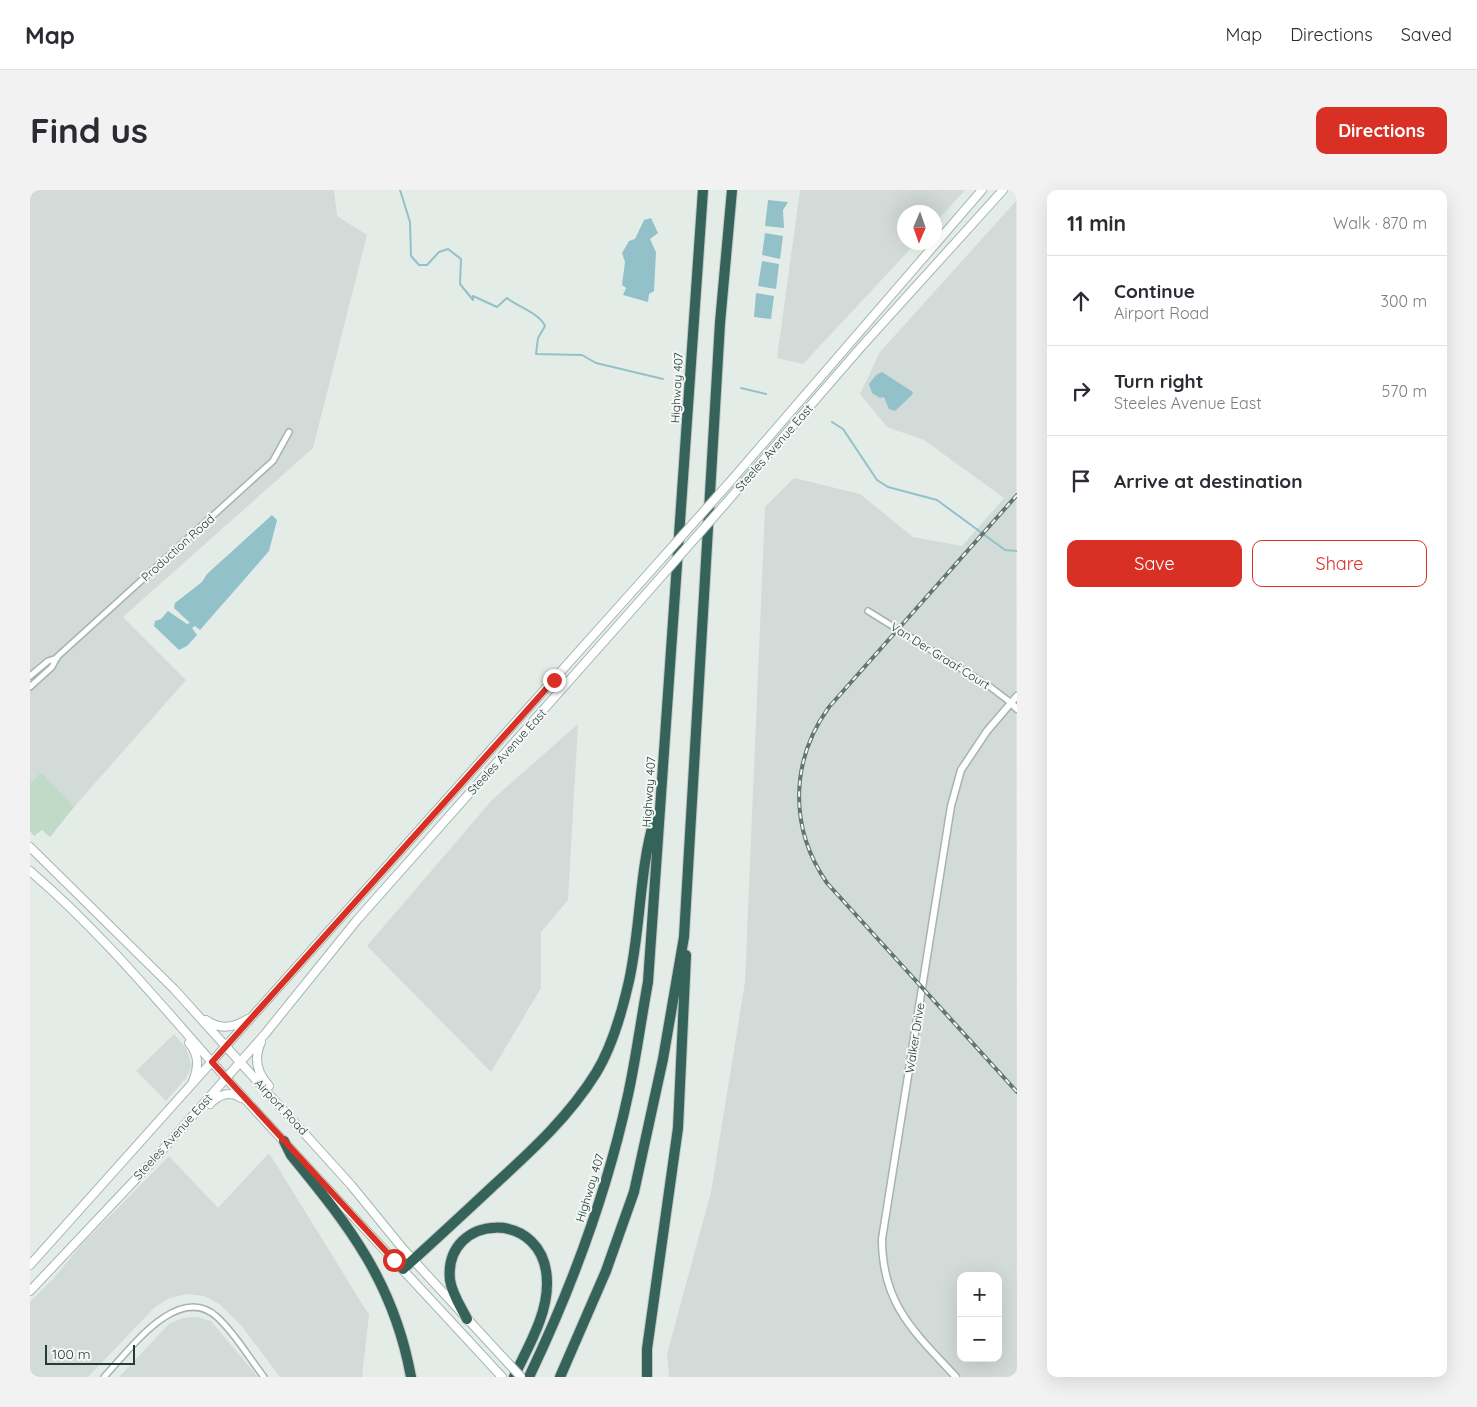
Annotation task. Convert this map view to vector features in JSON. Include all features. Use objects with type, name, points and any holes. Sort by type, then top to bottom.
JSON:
[{"type":"highway","name":"Highway 407","points":[[529,1377],[551,1330],[583,1251],[614,1152],[628,1094],[648,982],[703,190]]},
{"type":"highway","points":[[647,1377],[647,1349],[678,1128],[686,986],[684,937],[720,323],[732,190]]},
{"type":"highway","points":[[403,1269],[545,1139],[575,1104],[597,1071],[612,1035],[629,982],[649,838],[660,802]]},
{"type":"highway","points":[[562,1374],[606,1271],[634,1192],[661,1069],[684,937]]},
{"type":"highway","points":[[284,1141],[291,1155],[358,1241],[378,1275],[396,1316],[411,1377]]},
{"type":"highway","points":[[467,1319],[450,1282],[452,1262],[460,1246],[474,1233],[491,1227],[512,1229],[525,1235],[541,1254],[545,1265],[547,1285],[539,1323],[514,1377]]},
{"type":"main road","name":"Steeles Avenue East","points":[[30,1265],[729,483],[982,190]]},
{"type":"main road","name":"Steeles Avenue East","points":[[30,1291],[195,1114],[265,1034],[358,920],[856,353],[1003,190]]},
{"type":"main road","name":"Airport Road","points":[[30,847],[159,972],[351,1184],[414,1259],[521,1377]]},
{"type":"main road","name":"Airport Road","points":[[30,871],[78,914],[226,1078],[502,1377]]},
{"type":"main road","points":[[195,1012],[211,1024],[220,1027],[238,1025],[254,1016]]},
{"type":"main road","points":[[178,1024],[181,1035],[196,1054],[197,1071],[190,1088]]},
{"type":"main road","points":[[265,1034],[258,1049],[257,1067],[263,1080],[283,1102],[286,1112]]},
{"type":"main road","points":[[195,1114],[204,1111],[214,1099],[225,1094],[237,1095],[253,1107]]},
{"type":"street","name":"Production Road","points":[[30,676],[58,657],[274,461],[289,432]]},
{"type":"street","name":"Van Der Graaf Court","points":[[868,611],[981,681],[1010,702]]},
{"type":"street","name":"Production Road","points":[[30,687],[52,667],[58,657]]},
{"type":"street","name":"Walker Drive","points":[[956,1377],[904,1319],[896,1304],[885,1274],[882,1239],[950,806],[961,770],[987,731],[1017,696]]},
{"type":"street","points":[[1010,702],[1017,709]]},
{"type":"street","points":[[104,1377],[166,1314],[179,1308],[206,1309],[216,1316],[264,1377]]},
{"type":"shaded area","points":[[35,190],[334,190],[337,216],[367,235],[313,448],[123,617],[186,680],[74,807],[41,772],[30,783],[30,195]]},
{"type":"shaded area","points":[[800,190],[965,190],[942,215],[942,205],[897,205],[897,250],[909,250],[803,364],[777,358]]},
{"type":"shaded area","points":[[1016,201],[1017,1377],[669,1377],[667,1354],[711,1192],[745,982],[765,507],[794,478],[860,494],[913,537],[962,546],[1004,498],[924,440],[887,427],[860,394],[880,352]]},
{"type":"shaded area","points":[[578,724],[568,900],[541,932],[541,988],[491,1072],[367,946],[493,799]]},
{"type":"shaded area","points":[[174,1034],[186,1048],[192,1066],[186,1078],[166,1101],[136,1071]]},
{"type":"shaded area","points":[[269,1153],[369,1315],[362,1377],[280,1377],[240,1324],[219,1304],[204,1296],[187,1294],[170,1298],[155,1307],[88,1377],[30,1377],[30,1302],[53,1279],[82,1244],[169,1156],[218,1208]]},
{"type":"shaded area","points":[[197,1317],[211,1321],[258,1377],[119,1377],[169,1324],[182,1318]]},
{"type":"green space","points":[[41,772],[74,807],[50,837],[42,830],[34,836],[30,831],[30,783]]},
{"type":"water","points":[[768,200],[788,202],[783,210],[784,228],[765,226]]},
{"type":"water","points":[[651,218],[658,233],[650,239],[656,252],[654,291],[649,294],[648,302],[623,295],[626,288],[622,285],[625,262],[622,253],[629,241],[635,239],[644,220]]},
{"type":"water","points":[[765,233],[783,236],[780,259],[762,255]]},
{"type":"water","points":[[762,261],[779,264],[776,289],[758,286]]},
{"type":"water","points":[[756,293],[774,296],[771,319],[754,317]]},
{"type":"water","points":[[882,372],[913,392],[895,411],[889,409],[884,397],[880,398],[872,393],[869,384],[876,375]]},
{"type":"water","points":[[272,515],[277,520],[269,551],[200,630],[195,626],[192,628],[197,635],[187,646],[179,650],[154,626],[155,621],[161,619],[168,611],[187,624],[190,623],[174,608],[175,603],[202,582],[207,574]]},
{"type":"waterway","points":[[400,190],[410,222],[411,256],[419,265],[427,265],[439,252],[448,249],[461,259],[460,284],[473,300],[473,296],[497,307],[507,298],[538,317],[545,326],[538,338],[536,354],[582,355],[596,363],[663,379]]},
{"type":"waterway","points":[[741,388],[766,394]]},
{"type":"waterway","points":[[832,422],[843,429],[877,480],[888,487],[937,500],[1005,550],[1017,551]]},
{"type":"railway","points":[[1017,495],[829,707],[816,728],[807,750],[801,772],[799,795],[806,840],[815,862],[827,883],[1017,1092]]},
{"type":"route","points":[[394,1260],[212,1062],[554,680]]}]
